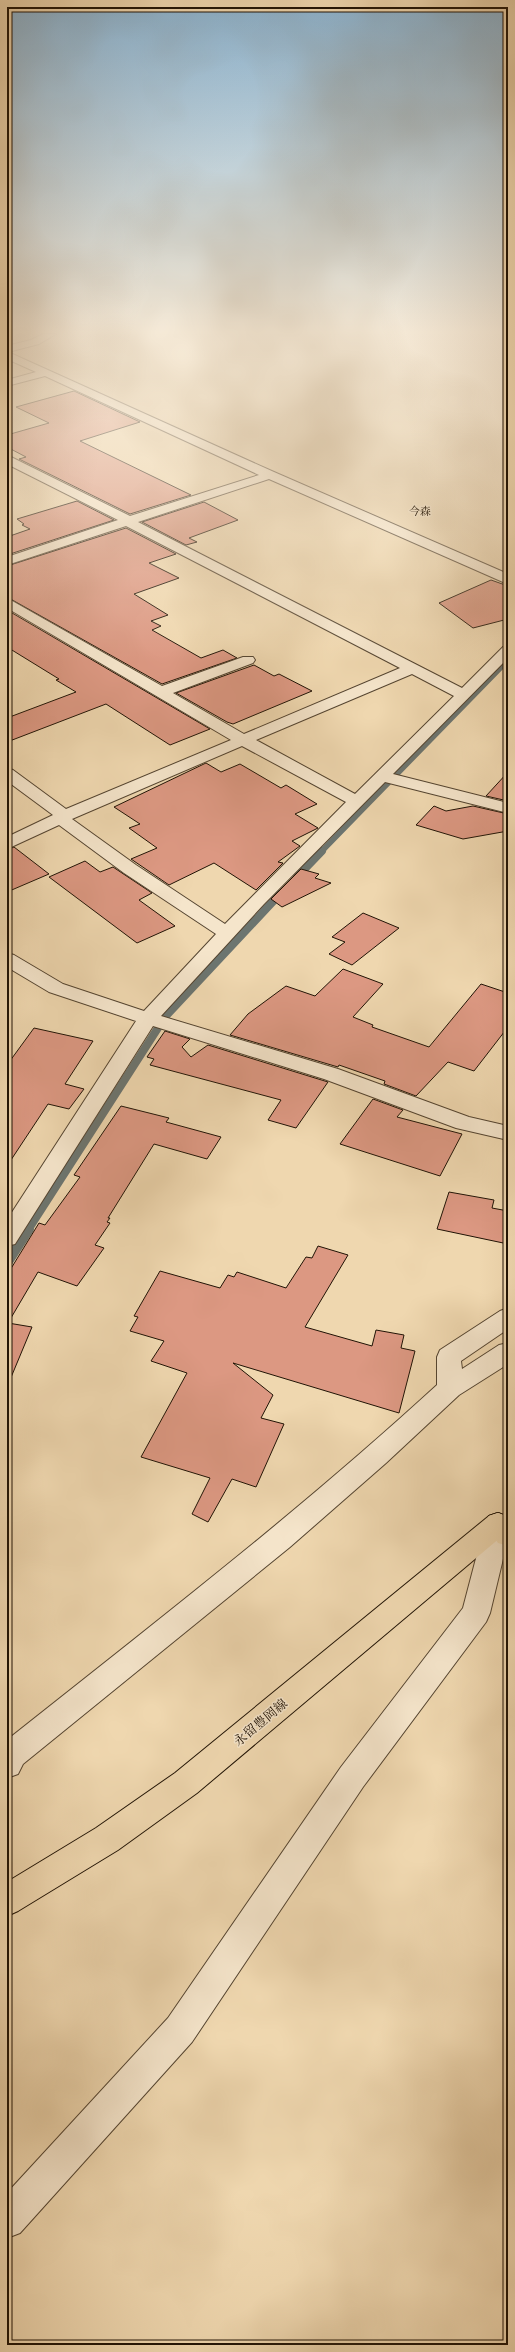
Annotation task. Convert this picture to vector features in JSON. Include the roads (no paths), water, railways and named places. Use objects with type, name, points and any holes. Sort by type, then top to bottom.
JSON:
[{"type":"main road","name":"永留豊岡線","points":[[7,1900],[107,1839],[186,1783],[506,1525]]},
{"type":"street","points":[[201,444],[508,579]]},
{"type":"street","points":[[7,459],[464,695]]},
{"type":"street","points":[[7,561],[270,475]]},
{"type":"street","points":[[7,602],[243,740],[356,801]]},
{"type":"street","points":[[7,1238],[149,1017],[226,933],[508,650]]},
{"type":"street","points":[[161,692],[248,660]]},
{"type":"street","points":[[7,844],[63,817],[414,668]]},
{"type":"street","points":[[7,774],[130,869],[226,933]]},
{"type":"street","points":[[381,776],[508,808]]},
{"type":"street","points":[[7,959],[56,988],[114,1008],[149,1017],[331,1074],[464,1123],[508,1133]]},
{"type":"street","points":[[450,1388],[449,1357],[508,1317]]},
{"type":"street","points":[[7,1764],[12,1754],[280,1540],[377,1456],[450,1388],[508,1352]]},
{"type":"street","points":[[7,2220],[180,2030],[352,1777],[476,1613],[506,1525]]},
{"type":"waterway","points":[[321,852],[508,660]]},
{"type":"waterway","points":[[297,877],[322,851]]},
{"type":"waterway","points":[[28,1230],[165,1017],[280,894]]},
{"type":"waterway","points":[[7,1263],[29,1229]]},
{"type":"district","name":"今森","points":[[420,511]]}]
